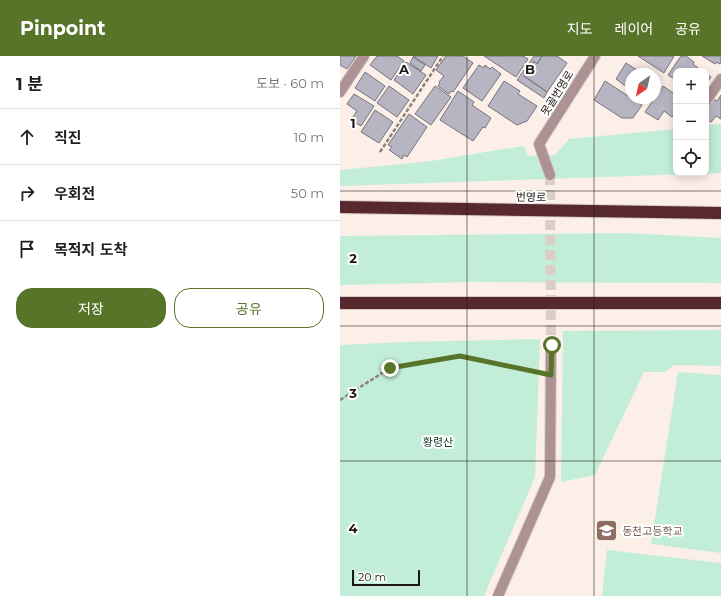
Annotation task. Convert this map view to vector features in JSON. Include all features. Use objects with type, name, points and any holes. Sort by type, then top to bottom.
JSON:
[{"type":"highway","name":"번영로","points":[[340,207],[721,213]]},
{"type":"highway","points":[[340,303],[721,303]]},
{"type":"street","points":[[340,92],[364,56]]},
{"type":"street","name":"못골번영로","points":[[550,175],[539,144],[595,56]]},
{"type":"street","points":[[709,97],[721,79]]},
{"type":"street","points":[[498,596],[550,477],[552,345]]},
{"type":"path","points":[[380,152],[443,56]]},
{"type":"path","points":[[340,400],[390,368],[460,356],[551,375]]},
{"type":"green space","points":[[721,124],[721,173],[709,173],[709,125]]},
{"type":"green space","points":[[673,129],[673,175],[340,186],[340,170],[431,161],[523,146],[528,156],[555,155],[569,139]]},
{"type":"green space","points":[[626,233],[721,238],[721,283],[473,282],[340,285],[340,236]]},
{"type":"green space","points":[[721,330],[721,366],[674,365],[665,372],[644,372],[595,475],[561,482],[563,331]]},
{"type":"green space","name":"황령산","points":[[540,339],[535,477],[484,596],[340,596],[340,345]]},
{"type":"green space","points":[[678,372],[721,375],[721,553],[651,544]]},
{"type":"green space","points":[[607,550],[721,563],[721,596],[602,596]]},
{"type":"building","points":[[340,56],[356,56],[347,69],[340,65]]},
{"type":"building","points":[[377,56],[397,56],[404,61],[391,80],[370,65]]},
{"type":"building","points":[[413,56],[438,56],[431,68]]},
{"type":"building","points":[[446,56],[463,56],[473,63],[453,92],[451,91],[449,94],[438,86],[440,83],[439,82],[444,76],[436,70]]},
{"type":"building","points":[[484,56],[523,56],[528,59],[516,77]]},
{"type":"building","points":[[534,56],[542,56],[537,64],[534,61],[524,76],[547,92],[544,98],[517,80]]},
{"type":"building","points":[[542,56],[557,56],[567,63],[547,92],[524,76],[534,61],[537,64]]},
{"type":"building","points":[[638,56],[674,56],[664,73],[661,71],[661,68],[656,68]]},
{"type":"building","points":[[681,56],[686,56],[694,62],[693,64],[698,68],[673,68],[673,78],[668,75]]},
{"type":"building","points":[[702,56],[721,56],[721,62],[720,64],[716,62],[715,64]]},
{"type":"building","points":[[413,57],[425,65],[421,71],[410,63]]},
{"type":"building","points":[[406,62],[426,75],[413,94],[394,80]]},
{"type":"building","points":[[626,63],[634,68],[625,68],[625,86],[616,79]]},
{"type":"building","points":[[479,65],[484,68],[485,65],[490,69],[492,67],[501,74],[482,101],[463,88]]},
{"type":"building","points":[[365,72],[385,86],[375,101],[355,88]]},
{"type":"building","points":[[504,81],[520,91],[518,94],[537,106],[527,121],[517,125],[488,106]]},
{"type":"building","points":[[605,81],[625,94],[625,104],[642,105],[633,118],[622,118],[594,100]]},
{"type":"building","points":[[389,86],[409,100],[397,117],[377,103]]},
{"type":"building","points":[[435,86],[451,97],[431,125],[415,114]]},
{"type":"building","points":[[663,86],[673,93],[673,116],[672,117],[664,111],[658,120],[645,112],[651,104],[661,104],[661,89]]},
{"type":"building","points":[[458,91],[474,102],[472,105],[491,118],[485,128],[483,127],[473,141],[440,120]]},
{"type":"building","points":[[354,94],[374,106],[361,126],[351,120],[357,111],[347,104]]},
{"type":"building","points":[[721,95],[721,119],[716,116],[711,122],[709,121],[709,104],[713,99],[717,101]]},
{"type":"building","points":[[375,110],[393,122],[379,143],[361,132]]},
{"type":"building","points":[[409,114],[427,127],[407,157],[404,155],[402,159],[389,150],[392,147],[388,145]]},
{"type":"tunnel","points":[[550,175],[551,345]]},
{"type":"place","name":"동천고등학교","points":[[607,531]]},
{"type":"route","points":[[390,368],[460,356],[551,375],[552,345]]}]
